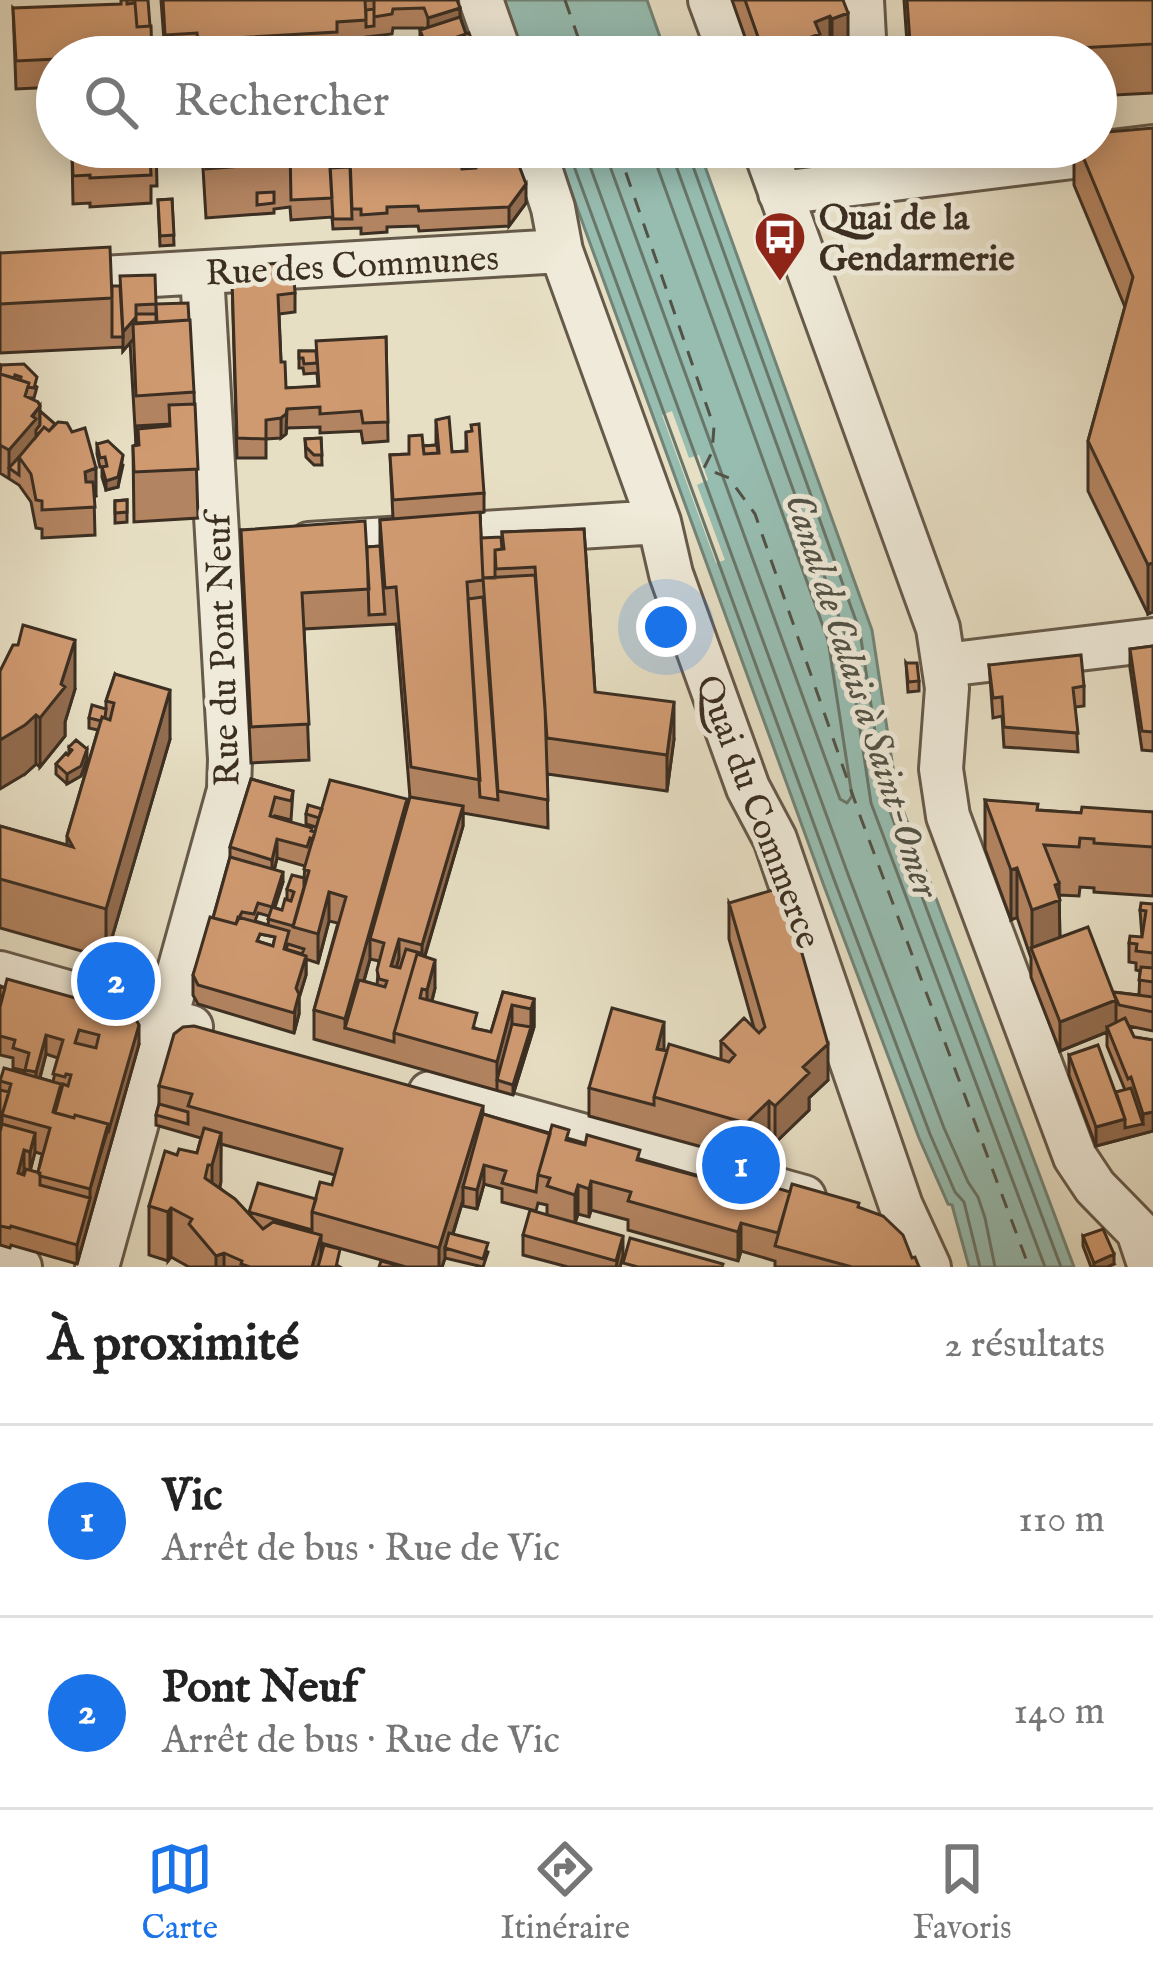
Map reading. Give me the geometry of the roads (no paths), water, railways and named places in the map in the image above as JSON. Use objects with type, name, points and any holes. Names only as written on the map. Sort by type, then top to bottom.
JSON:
[{"type":"street","points":[[481,0],[494,36]]},
{"type":"street","points":[[710,0],[723,36]]},
{"type":"street","points":[[862,0],[865,36]]},
{"type":"street","points":[[1117,149],[1153,147]]},
{"type":"street","name":"Quai du Commerce","points":[[540,168],[561,251],[659,522],[671,574],[748,788],[775,838],[909,1227],[929,1267]]},
{"type":"street","points":[[771,168],[938,628],[947,688],[941,769],[948,816],[1075,1157],[1088,1179],[1138,1231],[1150,1267]]},
{"type":"street","points":[[780,193],[860,168]]},
{"type":"street","name":"Rue des Communes","points":[[0,284],[561,251]]},
{"type":"street","name":"Rue du Pont Neuf","points":[[97,1267],[230,790],[202,273]]},
{"type":"street","points":[[218,550],[659,522]]},
{"type":"street","points":[[945,665],[1153,640]]},
{"type":"street","points":[[948,816],[994,820]]},
{"type":"street","points":[[0,974],[230,1037]]},
{"type":"street","points":[[391,1082],[909,1227]]},
{"type":"street","points":[[0,1262],[20,1267]]},
{"type":"water","points":[[500,0],[647,0],[660,36],[513,36]]},
{"type":"water","name":"Canal de Calais à Saint-Omer","points":[[563,168],[706,168],[872,630],[897,794],[1074,1267],[969,1267],[952,1205],[919,1138]]},
{"type":"place","name":"Quai de la Gendarmerie","points":[[780,283]]},
{"type":"place","name":"Pont Neuf","points":[[116,981]]},
{"type":"place","name":"Vic","points":[[741,1165]]}]
